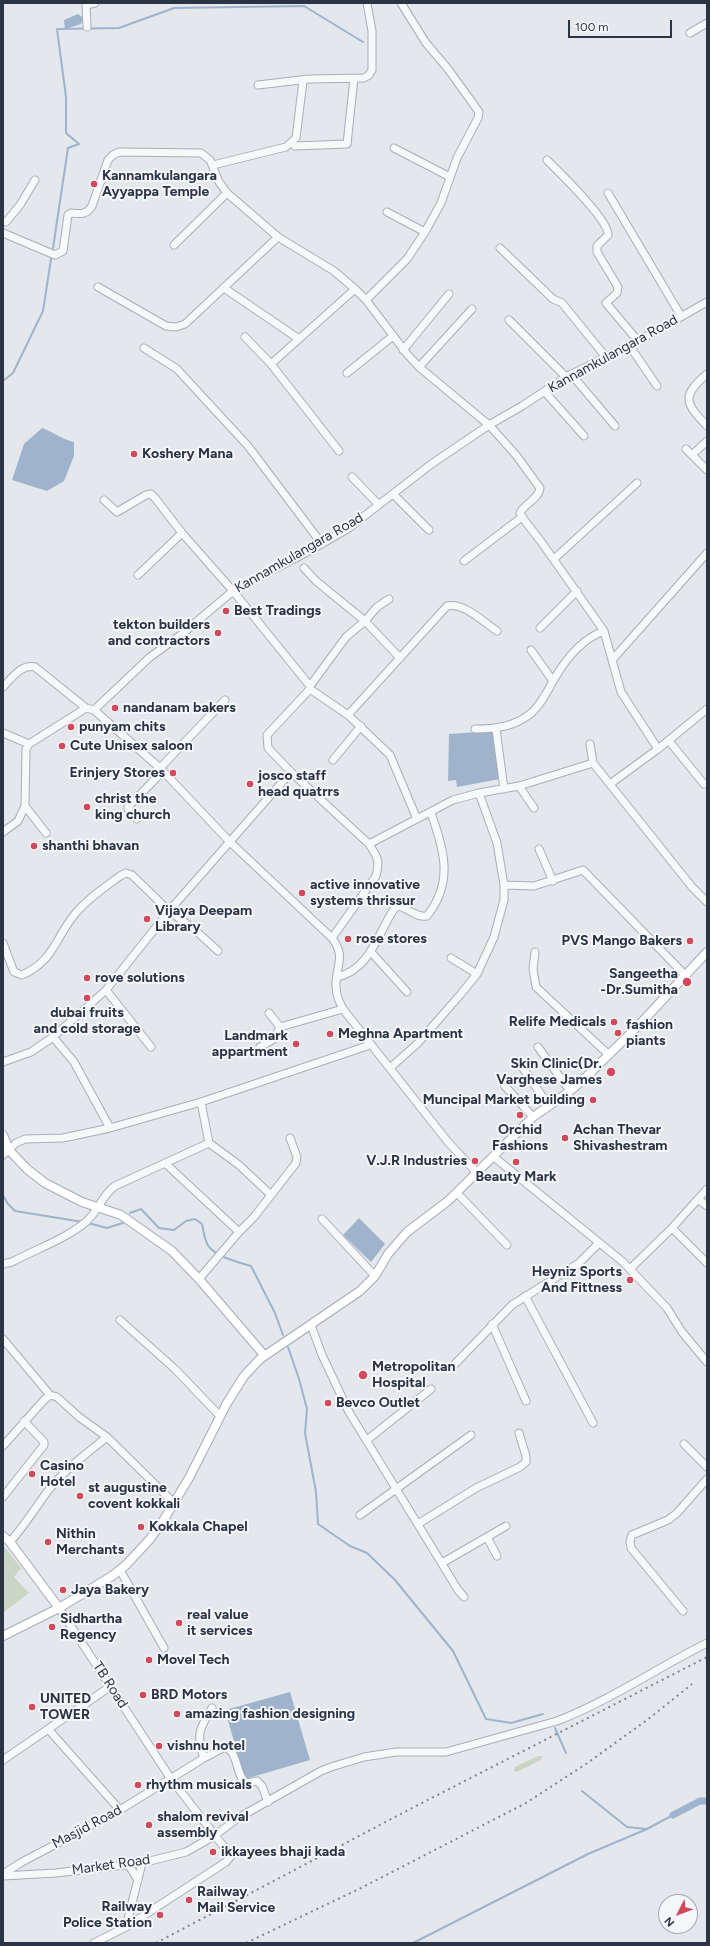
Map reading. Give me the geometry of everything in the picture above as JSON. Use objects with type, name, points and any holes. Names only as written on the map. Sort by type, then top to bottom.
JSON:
[{"type":"main road","points":[[3,1636],[59,1608],[120,1570],[150,1539],[174,1503],[189,1478],[220,1416],[244,1376],[264,1355],[360,1291],[375,1276],[388,1254],[407,1232],[457,1193],[533,1118],[570,1091],[642,1023],[707,952]]},
{"type":"main road","points":[[3,1135],[6,1152],[46,1183],[63,1194],[121,1215],[172,1250],[264,1355]]},
{"type":"main road","name":"TB Road","points":[[3,1536],[10,1542],[59,1608]]},
{"type":"street","points":[[87,27],[86,4],[95,3]]},
{"type":"street","points":[[258,85],[364,78],[369,75],[372,70],[372,31],[367,3]]},
{"type":"street","points":[[366,300],[407,259],[425,232],[440,203],[457,158],[478,118],[479,112],[448,69],[426,43],[401,3]]},
{"type":"street","points":[[690,33],[707,23]]},
{"type":"street","points":[[295,146],[347,144],[354,78]]},
{"type":"street","points":[[213,165],[286,147],[292,142],[296,138],[303,81]]},
{"type":"street","points":[[394,148],[450,177]]},
{"type":"street","points":[[35,180],[20,205],[4,221],[3,233],[55,254],[60,254],[62,251],[68,215],[71,213],[84,214],[88,212],[92,206],[108,160],[113,154],[119,152],[201,153],[213,165],[219,182],[227,193],[278,237],[334,271],[355,288],[366,300],[403,350],[419,367],[489,425],[516,455],[540,488],[538,495],[522,509],[520,513],[577,591],[604,631],[613,658],[621,692],[658,749]]},
{"type":"street","points":[[547,160],[580,194],[607,226],[608,235],[597,246],[597,252],[618,287],[617,293],[606,303],[638,340]]},
{"type":"street","points":[[174,245],[227,193]]},
{"type":"street","points":[[608,193],[681,316]]},
{"type":"street","points":[[387,212],[425,232]]},
{"type":"street","points":[[98,287],[166,326],[176,327],[185,324],[278,237]]},
{"type":"street","points":[[500,248],[553,299],[562,303],[606,356]]},
{"type":"street","points":[[224,288],[299,339]]},
{"type":"street","points":[[271,364],[355,288]]},
{"type":"street","points":[[403,350],[449,294]]},
{"type":"street","name":"Kannamkulangara Road","points":[[94,710],[150,657],[182,634],[233,591],[349,528],[430,465],[489,425],[545,392],[568,376],[629,345],[707,302]]},
{"type":"street","points":[[419,367],[472,309]]},
{"type":"street","points":[[509,320],[568,376],[615,426]]},
{"type":"street","points":[[347,373],[393,336]]},
{"type":"street","points":[[245,337],[271,364],[339,451]]},
{"type":"street","points":[[629,345],[657,386]]},
{"type":"street","points":[[144,348],[177,369],[245,442],[322,544]]},
{"type":"street","points":[[707,374],[693,386],[689,393],[689,403],[693,411],[707,426]]},
{"type":"street","points":[[545,392],[584,436]]},
{"type":"street","points":[[692,454],[707,441]]},
{"type":"street","points":[[686,448],[707,470]]},
{"type":"street","points":[[352,477],[379,505]]},
{"type":"street","points":[[554,559],[637,483]]},
{"type":"street","points":[[104,500],[118,512],[146,495],[151,494],[182,533],[233,591],[310,688],[348,715],[390,755],[417,819]]},
{"type":"street","points":[[393,494],[429,530]]},
{"type":"street","points":[[464,561],[522,517]]},
{"type":"street","points":[[138,575],[182,533]]},
{"type":"street","points":[[613,658],[707,553]]},
{"type":"street","points":[[304,568],[316,582],[365,621],[400,658]]},
{"type":"street","points":[[540,628],[577,591]]},
{"type":"street","points":[[332,938],[376,876],[379,865],[378,858],[369,844],[268,748],[267,735],[310,688],[346,637],[365,621],[377,608],[389,599]]},
{"type":"street","points":[[348,715],[447,606],[454,604],[462,607],[497,631]]},
{"type":"street","points":[[475,729],[496,729],[517,722],[531,714],[548,691],[569,657],[585,640],[604,631]]},
{"type":"street","points":[[531,650],[553,681]]},
{"type":"street","points":[[3,687],[20,670],[28,666],[36,667],[86,708],[94,710],[162,769],[230,842],[332,938],[338,946],[341,957],[335,984],[337,996],[343,1009],[370,1046],[390,1068],[448,1142],[477,1173]]},
{"type":"street","points":[[137,819],[128,807],[224,700]]},
{"type":"street","points":[[3,832],[18,821],[25,806],[26,750],[29,744],[86,708]]},
{"type":"street","points":[[610,784],[670,741],[707,709]]},
{"type":"street","points":[[333,760],[360,726]]},
{"type":"street","points":[[496,729],[504,789]]},
{"type":"street","points":[[3,733],[29,744]]},
{"type":"street","points":[[670,741],[704,784]]},
{"type":"street","points":[[590,744],[593,763],[692,887],[707,902]]},
{"type":"street","points":[[369,844],[431,813],[453,800],[479,793],[519,786],[593,763]]},
{"type":"street","points":[[3,1062],[31,1052],[53,1037],[106,990],[169,910],[292,772]]},
{"type":"street","points":[[519,786],[534,808]]},
{"type":"street","points":[[390,1068],[418,1043],[477,974],[494,937],[504,900],[504,885],[497,843],[479,793]]},
{"type":"street","points":[[25,806],[46,833]]},
{"type":"street","points":[[337,977],[347,975],[371,952],[394,908],[399,906],[421,917],[427,916],[443,886],[445,868],[442,844],[431,813]]},
{"type":"street","points":[[539,849],[553,881]]},
{"type":"street","points":[[504,885],[534,886],[583,870],[685,975]]},
{"type":"street","points":[[3,943],[14,972],[22,975],[33,970],[41,964],[54,949],[76,913],[120,876],[126,873],[132,875],[169,910],[194,929],[218,951]]},
{"type":"street","points":[[371,952],[407,992]]},
{"type":"street","points":[[535,952],[533,969],[536,987],[608,1054]]},
{"type":"street","points":[[451,958],[477,974]]},
{"type":"street","points":[[106,990],[151,1046]]},
{"type":"street","points":[[260,1047],[274,1038],[280,1027],[343,1009]]},
{"type":"street","points":[[269,1013],[280,1027]]},
{"type":"street","points":[[53,1037],[74,1062],[110,1128]]},
{"type":"street","points":[[6,1152],[16,1143],[26,1139],[63,1138],[110,1128],[201,1102],[370,1046]]},
{"type":"street","points":[[538,1047],[570,1091]]},
{"type":"street","points":[[518,1061],[549,1106]]},
{"type":"street","points":[[504,1084],[533,1118]]},
{"type":"street","points":[[201,1102],[209,1143],[239,1165],[271,1195]]},
{"type":"street","points":[[199,1279],[239,1232],[254,1217],[296,1163],[297,1157],[290,1138]]},
{"type":"street","points":[[3,1264],[12,1262],[78,1228],[89,1219],[108,1190],[209,1143]]},
{"type":"street","points":[[494,1157],[630,1269],[667,1308],[682,1332],[707,1362]]},
{"type":"street","points":[[165,1163],[239,1232]]},
{"type":"street","points":[[630,1269],[672,1228],[707,1189]]},
{"type":"street","points":[[457,1193],[507,1245]]},
{"type":"street","points":[[698,1199],[707,1206]]},
{"type":"street","points":[[322,1220],[375,1276]]},
{"type":"street","points":[[672,1228],[707,1263]]},
{"type":"street","points":[[450,1368],[512,1305],[579,1263],[599,1243]]},
{"type":"street","points":[[525,1296],[593,1423]]},
{"type":"street","points":[[120,1320],[165,1359],[220,1416]]},
{"type":"street","points":[[492,1324],[526,1401]]},
{"type":"street","points":[[311,1325],[322,1355],[349,1412],[458,1590],[464,1597]]},
{"type":"street","points":[[3,1339],[50,1395],[57,1397],[79,1417],[107,1437],[174,1503]]},
{"type":"street","points":[[367,1440],[431,1389]]},
{"type":"street","points":[[3,1446],[24,1421],[50,1395]]},
{"type":"street","points":[[3,1497],[6,1487],[44,1445],[44,1442],[24,1421]]},
{"type":"street","points":[[418,1524],[476,1488],[520,1467],[526,1462],[526,1456],[519,1433]]},
{"type":"street","points":[[360,1515],[472,1435]]},
{"type":"street","points":[[10,1542],[30,1518],[48,1491],[72,1466],[107,1437]]},
{"type":"street","points":[[684,1444],[707,1467]]},
{"type":"street","points":[[683,1611],[631,1548],[630,1541],[632,1536],[668,1520],[677,1513],[707,1479]]},
{"type":"street","points":[[442,1563],[506,1526]]},
{"type":"street","points":[[487,1537],[497,1556]]},
{"type":"street","points":[[120,1570],[164,1648]]},
{"type":"street","name":"TB Road","points":[[59,1608],[171,1778],[214,1836],[231,1856],[226,1862],[126,1927]]},
{"type":"street","name":"Market Road","points":[[3,1875],[56,1873],[142,1863],[186,1852],[214,1836],[238,1818],[321,1770],[364,1757],[396,1752],[446,1752],[557,1721],[573,1715],[617,1693],[707,1643]]},
{"type":"street","points":[[3,1760],[111,1686]]},
{"type":"street","points":[[204,1758],[199,1735],[201,1726],[212,1708]]},
{"type":"street","points":[[48,1729],[120,1810]]},
{"type":"street","name":"Masjid Road","points":[[3,1875],[120,1810],[204,1758],[225,1747],[230,1749],[236,1760],[242,1779],[248,1783],[257,1781],[260,1783],[268,1802]]},
{"type":"street","points":[[94,1943],[126,1927],[142,1863]]},
{"type":"street","points":[[128,1864],[138,1880]]},
{"type":"green space","points":[[3,1545],[21,1568],[14,1577],[29,1593],[3,1613]]},
{"type":"green space","points":[[538,1756],[542,1756],[541,1760],[517,1772],[514,1771],[515,1767]]},
{"type":"water","points":[[78,14],[83,18],[81,24],[65,29],[64,20]]},
{"type":"water","points":[[42,428],[74,442],[74,456],[64,481],[47,491],[12,480],[24,444]]},
{"type":"water","points":[[493,731],[500,779],[457,787],[456,780],[448,781],[449,734]]},
{"type":"water","points":[[359,1218],[385,1244],[371,1262],[343,1235]]},
{"type":"water","points":[[290,1692],[310,1760],[245,1779],[225,1710]]},
{"type":"waterway","points":[[53,248],[68,148],[79,144],[66,133],[66,97],[57,29],[119,28],[174,8],[304,6],[363,42]]},
{"type":"waterway","points":[[3,381],[13,373],[43,311],[51,259]]},
{"type":"waterway","points":[[3,1195],[8,1204],[15,1211],[83,1222]]},
{"type":"waterway","points":[[130,1213],[141,1209],[159,1228],[174,1230],[186,1221],[195,1219],[202,1224],[205,1240],[210,1248],[224,1257],[251,1266],[275,1313],[283,1335]]},
{"type":"waterway","points":[[88,1223],[107,1228],[123,1223]]},
{"type":"waterway","points":[[288,1347],[307,1409],[305,1433],[316,1492],[318,1524],[350,1546],[367,1553],[395,1580],[453,1651],[486,1719],[511,1723],[543,1714]]},
{"type":"waterway","points":[[555,1728],[566,1753]]},
{"type":"waterway","points":[[582,1791],[627,1827],[647,1829],[673,1815]]},
{"type":"waterway","points":[[673,1815],[700,1801],[707,1801]]},
{"type":"waterway","points":[[413,1943],[588,1854],[647,1829]]},
{"type":"railway","points":[[156,1943],[414,1807],[707,1657]]},
{"type":"railway","points":[[246,1943],[361,1888],[526,1803],[586,1764],[647,1720],[692,1684]]},
{"type":"place","name":"Kannamkulangara Ayyappa Temple","points":[[94,184]]},
{"type":"place","name":"Koshery Mana","points":[[134,454]]},
{"type":"place","name":"Best Tradings","points":[[226,611]]},
{"type":"place","name":"tekton builders and contractors","points":[[218,633]]},
{"type":"place","name":"nandanam bakers","points":[[115,708]]},
{"type":"place","name":"punyam chits","points":[[71,727]]},
{"type":"place","name":"Cute Unisex saloon","points":[[62,746]]},
{"type":"place","name":"Erinjery Stores","points":[[173,773]]},
{"type":"place","name":"josco staff head quatrrs","points":[[250,784]]},
{"type":"place","name":"christ the king church","points":[[87,807]]},
{"type":"place","name":"shanthi bhavan","points":[[34,846]]},
{"type":"place","name":"active innovative systems thrissur","points":[[302,893]]},
{"type":"place","name":"Vijaya Deepam Library","points":[[147,919]]},
{"type":"place","name":"rose stores","points":[[348,939]]},
{"type":"place","name":"PVS Mango Bakers","points":[[690,941]]},
{"type":"place","name":"rove solutions","points":[[87,978]]},
{"type":"place","name":"Sangeetha -Dr.Sumitha","points":[[687,982]]},
{"type":"place","name":"dubai fruits and cold storage","points":[[87,998]]},
{"type":"place","name":"Relife Medicals","points":[[614,1022]]},
{"type":"place","name":"fashion piants","points":[[618,1033]]},
{"type":"place","name":"Meghna Apartment","points":[[330,1034]]},
{"type":"place","name":"Landmark appartment","points":[[296,1044]]},
{"type":"place","name":"Skin Clinic(Dr. Varghese James","points":[[611,1072]]},
{"type":"place","name":"Muncipal Market building","points":[[593,1100]]},
{"type":"place","name":"Orchid Fashions","points":[[520,1115]]},
{"type":"place","name":"Achan Thevar Shivashestram","points":[[565,1138]]},
{"type":"place","name":"V.J.R Industries","points":[[475,1161]]},
{"type":"place","name":"Beauty Mark","points":[[516,1162]]},
{"type":"place","name":"Heyniz Sports And Fittness","points":[[630,1280]]},
{"type":"place","name":"Metropolitan Hospital","points":[[363,1375]]},
{"type":"place","name":"Bevco Outlet","points":[[328,1403]]},
{"type":"place","name":"Casino Hotel","points":[[32,1474]]},
{"type":"place","name":"st augustine covent kokkali","points":[[80,1496]]},
{"type":"place","name":"Kokkala Chapel","points":[[141,1527]]},
{"type":"place","name":"Nithin Merchants","points":[[48,1542]]},
{"type":"place","name":"Jaya Bakery","points":[[63,1590]]},
{"type":"place","name":"real value it services","points":[[179,1623]]},
{"type":"place","name":"Sidhartha Regency","points":[[52,1627]]},
{"type":"place","name":"Movel Tech","points":[[149,1660]]},
{"type":"place","name":"BRD Motors","points":[[143,1695]]},
{"type":"place","name":"UNITED TOWER","points":[[32,1707]]},
{"type":"place","name":"amazing fashion designing","points":[[177,1714]]},
{"type":"place","name":"vishnu hotel","points":[[159,1746]]},
{"type":"place","name":"rhythm musicals","points":[[138,1785]]},
{"type":"place","name":"shalom revival assembly","points":[[149,1825]]},
{"type":"place","name":"ikkayees bhaji kada","points":[[213,1852]]},
{"type":"place","name":"Railway Mail Service","points":[[189,1900]]},
{"type":"place","name":"Railway Police Station","points":[[160,1915]]}]
